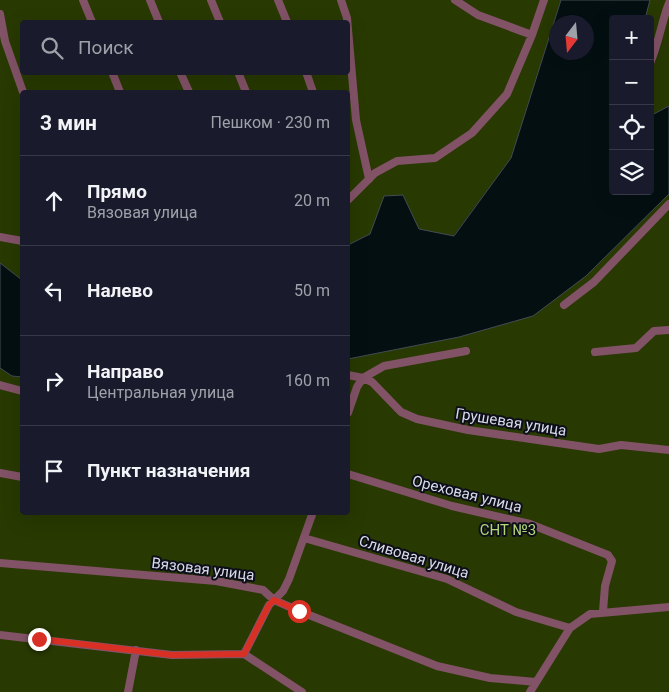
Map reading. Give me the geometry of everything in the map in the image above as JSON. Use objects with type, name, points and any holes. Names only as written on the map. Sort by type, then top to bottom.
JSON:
[{"type":"street","points":[[83,0],[91,20]]},
{"type":"street","points":[[150,0],[159,20]]},
{"type":"street","points":[[211,0],[219,20]]},
{"type":"street","points":[[278,0],[286,20]]},
{"type":"street","points":[[341,0],[347,20]]},
{"type":"street","points":[[455,0],[478,14],[532,35]]},
{"type":"street","points":[[350,194],[369,179],[397,161],[435,158],[472,133],[507,94],[532,35],[544,0]]},
{"type":"street","points":[[651,60],[658,45],[658,38],[669,3]]},
{"type":"street","points":[[0,14],[5,41],[22,90]]},
{"type":"street","points":[[350,52],[356,120],[369,179]]},
{"type":"street","points":[[113,75],[119,90]]},
{"type":"street","points":[[181,75],[188,90]]},
{"type":"street","points":[[239,75],[245,90]]},
{"type":"street","points":[[307,75],[312,90]]},
{"type":"street","points":[[564,306],[594,282],[669,204]]},
{"type":"street","points":[[0,238],[20,242]]},
{"type":"street","points":[[595,352],[636,348],[654,331],[669,330]]},
{"type":"street","points":[[350,407],[357,387],[363,378],[384,366],[466,351]]},
{"type":"street","points":[[350,375],[363,378]]},
{"type":"street","name":"Грушевая улица","points":[[363,378],[372,382],[401,412],[417,419],[468,430],[599,449],[622,445],[669,450]]},
{"type":"street","points":[[0,385],[20,390]]},
{"type":"street","points":[[0,473],[20,478]]},
{"type":"street","name":"Ореховая улица","points":[[350,475],[452,506],[530,524],[608,555],[612,560],[605,586],[602,611]]},
{"type":"street","points":[[244,654],[269,605],[289,579],[312,515]]},
{"type":"street","name":"Сливовая улица","points":[[304,538],[447,580],[516,612],[570,628]]},
{"type":"street","name":"Вязовая улица","points":[[0,563],[216,581],[263,590],[274,600],[438,666],[490,678],[536,682]]},
{"type":"street","points":[[530,692],[570,628],[590,614],[602,611],[669,607]]},
{"type":"street","points":[[0,635],[172,655],[244,654],[302,692]]},
{"type":"street","points":[[128,692],[136,650]]},
{"type":"green space","points":[[0,0],[561,0],[556,15],[549,15],[549,38],[511,158],[453,236],[419,229],[403,195],[370,234],[350,244],[350,90],[20,90],[20,278],[0,263]]},
{"type":"green space","points":[[650,0],[669,0],[669,106],[654,114],[654,15],[646,15]]},
{"type":"green space","name":"СНТ №3","points":[[669,194],[669,692],[0,692],[0,368],[12,376],[20,377],[20,515],[350,515],[350,359],[459,337],[586,276]]},
{"type":"shaded area","points":[[561,0],[650,0],[646,15],[609,15],[609,195],[654,195],[654,114],[669,106],[669,194],[586,276],[533,316],[459,337],[350,359],[350,244],[370,234],[384,196],[403,195],[419,229],[454,236],[511,158],[549,38],[549,60],[594,60],[594,15],[556,15]]},
{"type":"shaded area","points":[[0,263],[20,278],[20,377],[12,376],[0,368]]},
{"type":"route","points":[[39,639],[172,655],[244,654],[269,605],[274,600],[299,611]]}]
